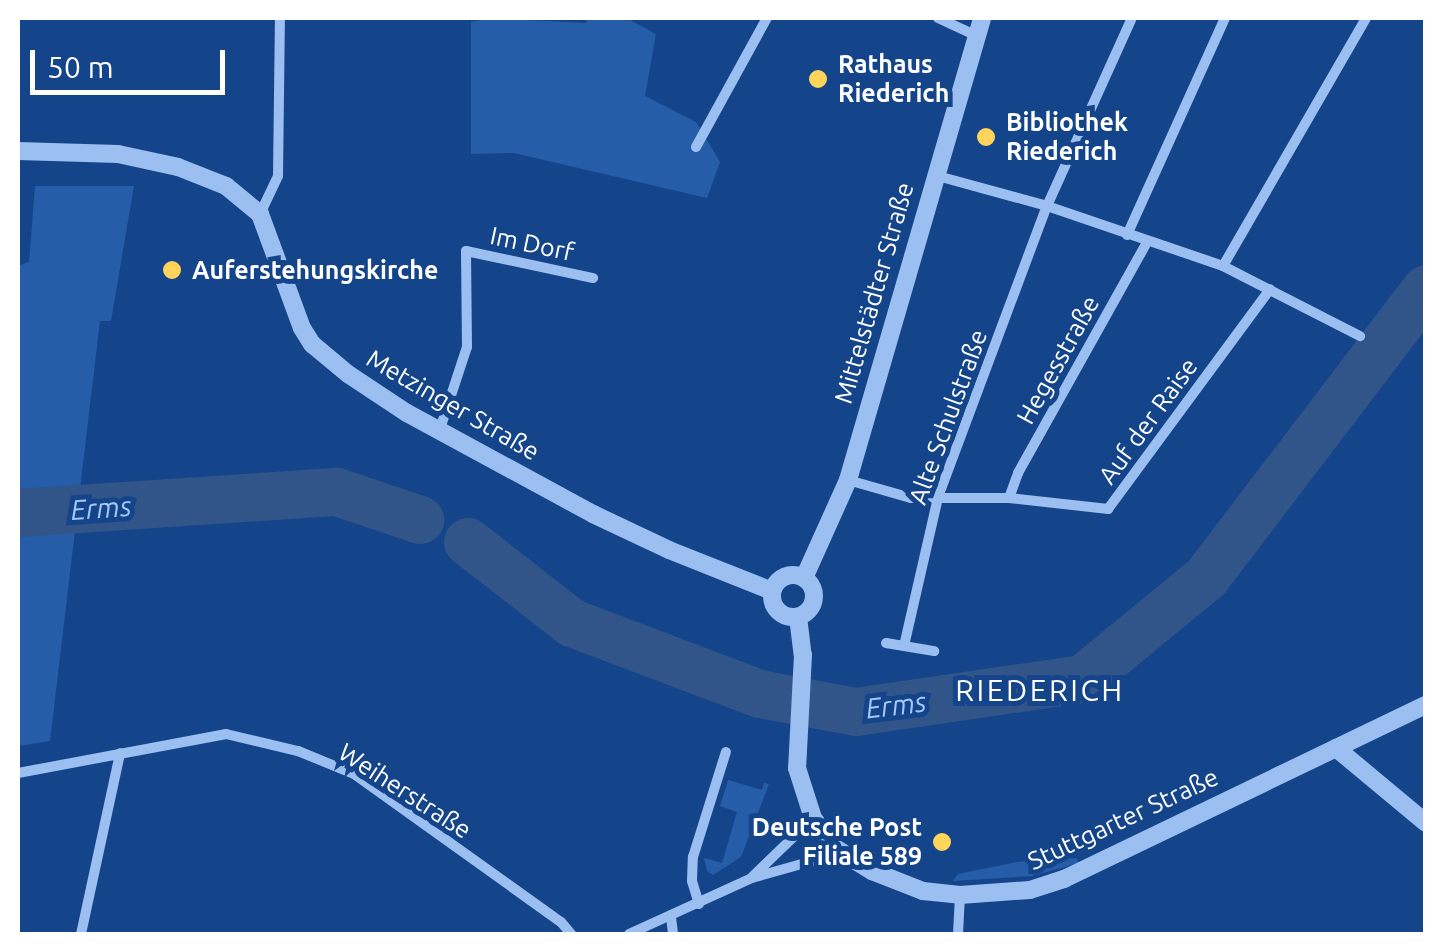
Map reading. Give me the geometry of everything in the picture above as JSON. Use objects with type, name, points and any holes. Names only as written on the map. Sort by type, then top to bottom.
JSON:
[{"type":"street","points":[[18,151],[118,154],[178,167],[226,186],[260,214],[278,176],[280,18]]},
{"type":"street","points":[[696,147],[768,18]]},
{"type":"street","points":[[938,18],[978,26]]},
{"type":"street","name":"Alte Schulstraße","points":[[904,646],[938,496],[1047,206],[1132,18]]},
{"type":"street","points":[[1127,235],[1225,18]]},
{"type":"street","points":[[1223,266],[1366,18]]},
{"type":"street","name":"Mittelstädter Straße","points":[[804,578],[848,480],[978,26]]},
{"type":"street","points":[[933,175],[1047,206],[1223,266],[1360,336]]},
{"type":"street","name":"Metzinger Straße","points":[[260,214],[302,328],[312,344],[352,377],[611,522],[772,591]]},
{"type":"street","name":"Hegesstraße","points":[[1009,498],[1146,242]]},
{"type":"street","name":"Im Dorf","points":[[440,429],[468,347],[466,250],[592,278]]},
{"type":"street","name":"Auf der Raise","points":[[848,480],[912,498],[1009,498],[1108,510],[1270,289]]},
{"type":"street","points":[[798,617],[782,614],[776,608],[772,591],[782,577],[804,578]]},
{"type":"street","name":"Stuttgarter Straße","points":[[804,578],[815,595],[808,611],[798,617],[803,655],[797,768],[813,818],[834,848],[872,871],[923,892],[960,895],[1030,890],[1064,879],[1426,705]]},
{"type":"street","points":[[886,642],[934,651]]},
{"type":"street","name":"Weiherstraße","points":[[18,774],[226,734],[333,764],[571,934]]},
{"type":"street","points":[[1336,748],[1426,823]]},
{"type":"street","points":[[699,904],[692,881],[692,857],[726,752]]},
{"type":"street","points":[[81,934],[120,753]]},
{"type":"street","points":[[752,878],[813,818]]},
{"type":"street","points":[[629,934],[752,878],[798,867],[834,848]]},
{"type":"street","points":[[958,934],[960,895]]},
{"type":"street","points":[[671,917],[673,934]]},
{"type":"shaded area","points":[[489,18],[586,23],[587,18],[626,18],[656,34],[645,96],[696,122],[720,162],[707,198],[514,153],[471,154],[471,22]]},
{"type":"shaded area","points":[[35,186],[134,186],[111,321],[100,321],[50,741],[18,746],[18,266],[29,262]]},
{"type":"shaded area","points":[[728,780],[762,790],[764,783],[769,784],[741,857],[713,875],[707,871],[704,858],[722,863],[737,812],[720,806]]},
{"type":"shaded area","points":[[1076,858],[1079,863],[1032,876],[953,881],[958,874],[1017,862]]},
{"type":"waterway","name":"Erms","points":[[468,542],[572,623],[760,694],[856,712],[1083,679],[1206,578],[1426,289]]},
{"type":"waterway","name":"Erms","points":[[18,513],[337,492],[420,520]]},
{"type":"place","name":"Rathaus Riederich","points":[[818,79]]},
{"type":"place","name":"Bibliothek Riederich","points":[[986,137]]},
{"type":"place","name":"Auferstehungskirche","points":[[172,270]]},
{"type":"place","name":"Deutsche Post Filiale 589","points":[[942,842]]},
{"type":"district","name":"RIEDERICH","points":[[1040,690]]}]
